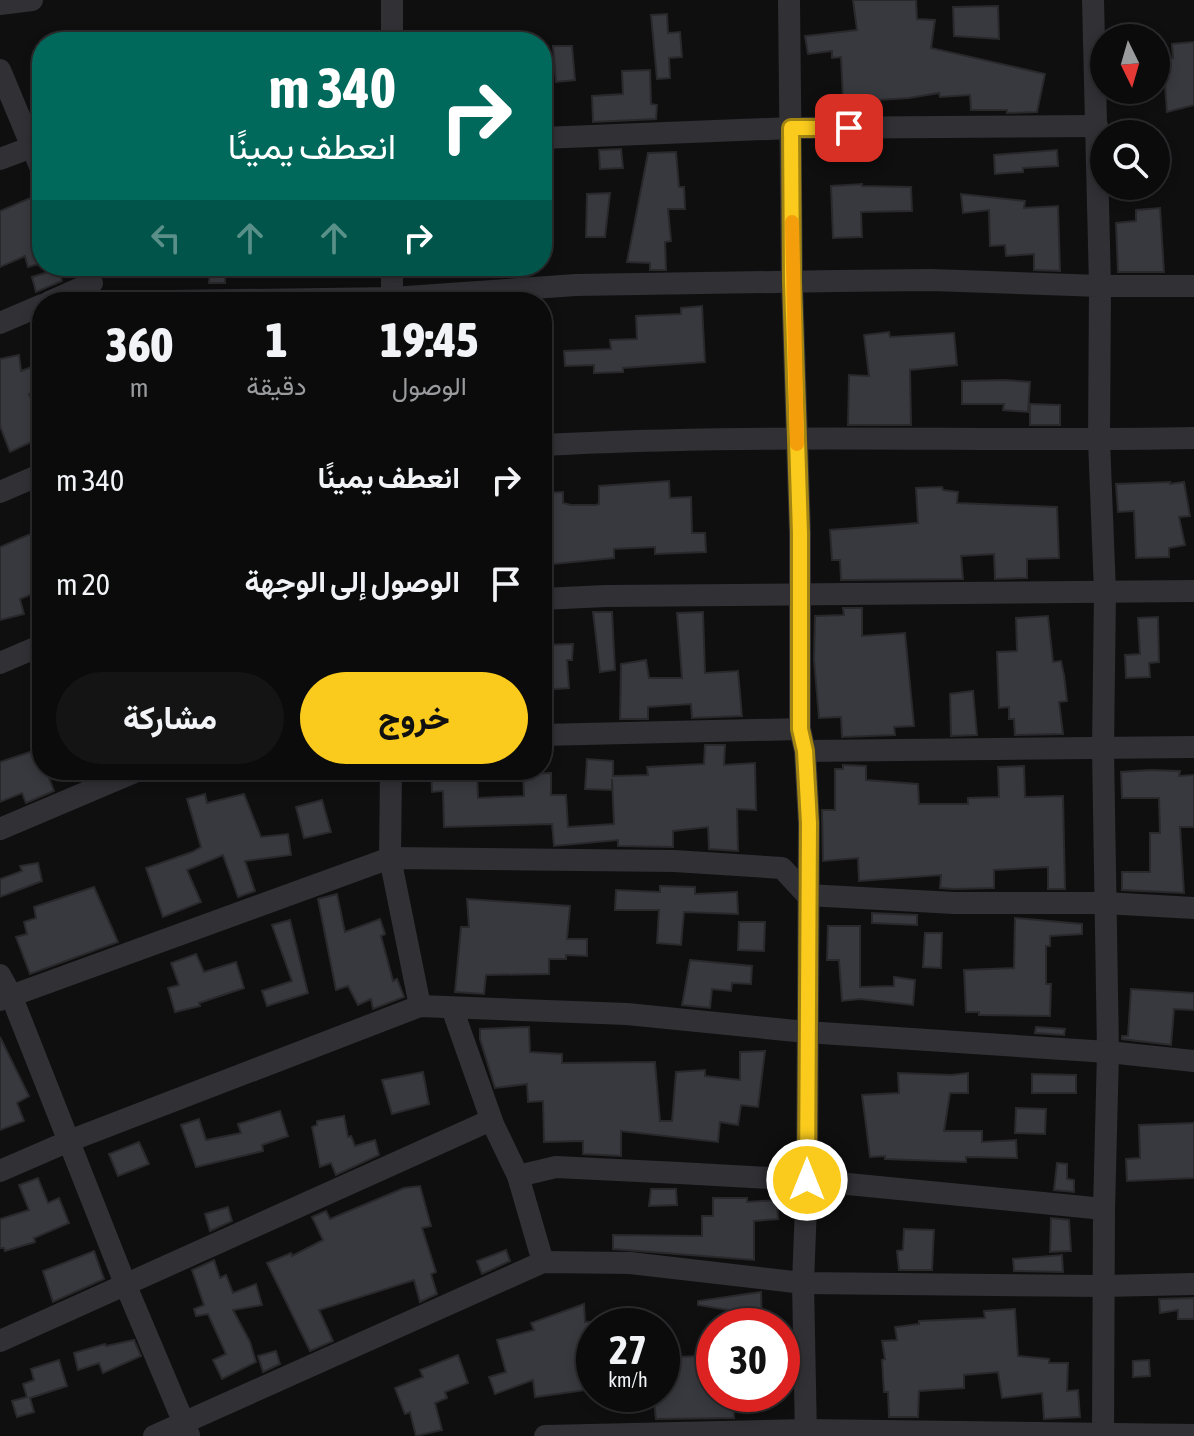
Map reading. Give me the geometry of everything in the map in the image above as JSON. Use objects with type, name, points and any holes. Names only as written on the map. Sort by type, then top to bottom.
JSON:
[{"type":"street","points":[[0,4],[32,0]]},
{"type":"street","points":[[392,0],[392,32]]},
{"type":"street","points":[[789,0],[802,740],[809,823],[807,1180],[803,1283],[806,1433]]},
{"type":"street","points":[[1093,0],[1097,120]]},
{"type":"street","points":[[0,70],[32,137]]},
{"type":"street","points":[[552,138],[791,128],[1090,126]]},
{"type":"street","points":[[0,159],[32,149]]},
{"type":"street","points":[[1098,200],[1108,1052],[1103,1435]]},
{"type":"street","points":[[490,292],[576,285],[931,280],[1194,286]]},
{"type":"street","points":[[94,288],[193,292]]},
{"type":"street","points":[[0,323],[32,309]]},
{"type":"street","points":[[552,445],[943,437],[1194,438]]},
{"type":"street","points":[[0,492],[32,478]]},
{"type":"street","points":[[552,599],[1194,591]]},
{"type":"street","points":[[0,663],[32,649]]},
{"type":"street","points":[[552,735],[1103,749],[1194,747]]},
{"type":"street","points":[[0,829],[115,780]]},
{"type":"street","points":[[391,780],[390,858],[420,1006]]},
{"type":"street","points":[[6,998],[390,858],[674,861],[782,868],[807,895],[954,903],[1105,903],[1194,908]]},
{"type":"street","points":[[0,975],[6,998],[69,1141],[186,1430]]},
{"type":"street","points":[[0,1171],[69,1141],[420,1006],[627,1014],[806,1032],[1108,1052],[1194,1061]]},
{"type":"street","points":[[452,1008],[491,1120],[518,1176],[543,1262]]},
{"type":"street","points":[[0,1341],[491,1120]]},
{"type":"street","points":[[518,1176],[556,1167],[807,1180],[1104,1209]]},
{"type":"street","points":[[154,1436],[186,1430],[543,1262],[630,1263],[803,1283],[1194,1284]]},
{"type":"street","points":[[545,1436],[806,1433],[1194,1435]]},
{"type":"building","points":[[853,0],[916,0],[917,19],[935,20],[931,48],[1045,74],[1037,112],[971,110],[970,95],[940,97],[939,93],[863,101],[863,98],[843,99],[841,57],[832,58],[832,51],[808,54],[805,36],[857,30]]},
{"type":"building","points":[[998,6],[999,39],[954,36],[953,7]]},
{"type":"building","points":[[667,14],[668,33],[680,32],[682,57],[669,58],[670,78],[657,79],[651,15]]},
{"type":"building","points":[[1194,42],[1194,105],[1167,112],[1166,104],[1170,104],[1172,44]]},
{"type":"building","points":[[553,46],[572,46],[575,80],[556,82]]},
{"type":"building","points":[[650,70],[651,104],[657,105],[656,119],[593,122],[592,96],[623,94],[622,71]]},
{"type":"building","points":[[621,149],[623,168],[600,169],[599,150]]},
{"type":"building","points":[[1057,150],[1058,166],[1023,168],[1023,172],[995,174],[994,155]]},
{"type":"building","points":[[676,152],[679,187],[684,187],[685,209],[668,209],[671,241],[665,242],[666,270],[650,270],[650,263],[627,262],[648,153]]},
{"type":"building","points":[[831,186],[911,187],[912,211],[861,212],[862,237],[833,238]]},
{"type":"building","points":[[610,193],[605,237],[586,237],[587,194]]},
{"type":"building","points":[[961,194],[1025,201],[1024,208],[1058,206],[1060,271],[1034,270],[1034,254],[1006,256],[1005,245],[990,246],[989,210],[963,213]]},
{"type":"building","points":[[32,197],[32,266],[28,267],[25,256],[0,267],[0,211]]},
{"type":"building","points":[[1160,208],[1164,272],[1118,272],[1116,223],[1136,221],[1136,210]]},
{"type":"building","points":[[60,276],[62,281],[36,292],[32,277]]},
{"type":"building","points":[[209,276],[225,276],[225,283],[209,283]]},
{"type":"building","points":[[702,306],[705,362],[594,373],[594,365],[565,366],[564,351],[611,349],[610,340],[637,339],[636,316],[681,314],[681,308]]},
{"type":"building","points":[[889,332],[890,337],[954,333],[957,365],[910,370],[911,425],[848,425],[849,375],[869,376],[864,335]]},
{"type":"building","points":[[19,355],[21,371],[32,367],[32,393],[29,394],[32,400],[32,442],[10,452],[0,426],[0,359]]},
{"type":"building","points":[[962,381],[1030,382],[1028,412],[1003,410],[1004,404],[962,404]]},
{"type":"building","points":[[1030,404],[1060,405],[1060,425],[1030,425]]},
{"type":"building","points":[[669,481],[670,498],[691,497],[692,533],[705,533],[706,552],[655,554],[655,547],[614,549],[614,558],[552,564],[552,493],[563,492],[563,503],[596,505],[599,504],[599,486]]},
{"type":"building","points":[[1184,482],[1190,516],[1179,517],[1185,545],[1169,548],[1169,557],[1136,558],[1134,511],[1118,512],[1116,484]]},
{"type":"building","points":[[942,487],[943,490],[958,492],[957,503],[1057,507],[1059,558],[1027,559],[1027,578],[995,579],[994,554],[961,556],[963,579],[841,580],[840,560],[832,560],[830,530],[918,523],[916,488]]},
{"type":"building","points":[[32,533],[32,594],[20,599],[24,614],[0,620],[0,547]]},
{"type":"building","points":[[843,608],[862,608],[862,636],[905,633],[914,726],[894,727],[895,735],[842,737],[841,717],[819,718],[814,660],[815,616],[844,615]]},
{"type":"building","points":[[593,612],[612,612],[615,670],[600,672]]},
{"type":"building","points":[[703,612],[705,673],[738,671],[742,716],[692,718],[691,704],[648,707],[648,719],[620,719],[621,664],[646,660],[649,678],[682,678],[677,613]]},
{"type":"building","points":[[1048,616],[1053,662],[1061,661],[1064,675],[1067,701],[1059,702],[1063,734],[1015,735],[1014,719],[1009,719],[1009,707],[999,708],[997,652],[1017,651],[1016,618]]},
{"type":"building","points":[[1158,617],[1159,662],[1149,663],[1150,677],[1126,678],[1125,655],[1140,654],[1138,618]]},
{"type":"building","points":[[573,644],[572,660],[567,660],[569,688],[552,689],[552,645]]},
{"type":"building","points":[[973,691],[977,735],[951,736],[950,694]]},
{"type":"building","points":[[705,745],[725,745],[724,765],[755,763],[756,810],[737,809],[738,851],[709,849],[708,827],[673,831],[673,847],[618,846],[618,840],[554,846],[552,824],[444,827],[443,791],[432,792],[431,780],[477,780],[478,798],[524,796],[523,780],[551,780],[551,795],[566,795],[568,827],[614,824],[612,779],[612,790],[585,789],[587,759],[613,761],[613,776],[648,775],[647,767],[704,764]]},
{"type":"building","points":[[32,751],[32,780],[50,780],[54,791],[26,803],[22,793],[0,802],[0,762]]},
{"type":"building","points":[[843,765],[866,766],[866,780],[918,784],[919,804],[968,804],[968,798],[999,797],[998,767],[1024,766],[1025,797],[1063,796],[1065,889],[1048,889],[1048,867],[994,870],[994,888],[954,889],[940,888],[941,875],[859,881],[858,858],[823,861],[822,810],[835,810],[835,769],[843,769]]},
{"type":"building","points":[[1180,771],[1179,776],[1194,775],[1194,827],[1180,827],[1184,893],[1122,890],[1122,872],[1150,872],[1150,833],[1160,833],[1159,798],[1122,798],[1121,772]]},
{"type":"building","points":[[205,794],[207,803],[244,794],[261,837],[288,834],[291,855],[245,861],[255,891],[238,897],[223,855],[187,870],[201,902],[163,917],[146,868],[201,847],[187,799]]},
{"type":"building","points":[[322,800],[331,832],[304,838],[296,807]]},
{"type":"building","points":[[38,863],[42,881],[0,897],[0,879],[22,871],[20,866]]},
{"type":"building","points":[[660,886],[695,887],[695,894],[737,892],[738,914],[684,912],[681,945],[657,943],[659,910],[615,910],[616,890],[660,892]]},
{"type":"building","points":[[94,887],[118,942],[30,974],[16,937],[27,934],[24,922],[36,918],[34,907]]},
{"type":"building","points":[[337,894],[345,932],[380,919],[385,934],[381,936],[393,981],[397,979],[404,997],[373,1009],[371,999],[358,1005],[348,986],[336,990],[318,899]]},
{"type":"building","points":[[467,899],[570,906],[567,939],[587,939],[587,956],[566,955],[566,959],[549,959],[549,974],[486,975],[484,994],[455,992],[461,927],[469,927]]},
{"type":"building","points":[[872,913],[917,915],[917,925],[872,923]]},
{"type":"building","points":[[1015,918],[1082,924],[1082,934],[1050,936],[1050,946],[1046,946],[1046,984],[1051,984],[1050,1016],[966,1012],[964,970],[1014,968]]},
{"type":"building","points":[[290,920],[308,993],[267,1006],[262,991],[292,981],[272,925]]},
{"type":"building","points":[[739,922],[765,922],[764,951],[738,950]]},
{"type":"building","points":[[828,926],[860,926],[860,987],[894,986],[894,977],[915,980],[913,1005],[860,999],[842,1001],[839,960],[827,960]]},
{"type":"building","points":[[925,933],[942,933],[941,968],[923,967]]},
{"type":"building","points":[[196,954],[204,972],[236,962],[244,988],[199,1003],[200,1006],[175,1012],[168,988],[179,985],[171,963]]},
{"type":"building","points":[[690,960],[752,966],[751,984],[732,983],[731,991],[712,989],[710,1008],[682,1005]]},
{"type":"building","points":[[1131,989],[1194,993],[1194,1010],[1174,1009],[1171,1045],[1122,1039],[1122,1036],[1128,1036]]},
{"type":"building","points":[[529,1027],[530,1052],[562,1054],[562,1063],[655,1062],[660,1121],[672,1121],[676,1072],[705,1070],[705,1076],[740,1080],[740,1052],[765,1051],[758,1107],[741,1105],[738,1125],[720,1122],[718,1142],[621,1131],[621,1156],[583,1154],[583,1141],[544,1142],[543,1101],[528,1102],[527,1084],[495,1088],[480,1039],[480,1029]]},
{"type":"building","points":[[1036,1027],[1065,1029],[1064,1035],[1035,1033]]},
{"type":"building","points":[[0,1037],[29,1096],[17,1103],[24,1121],[0,1130]]},
{"type":"building","points":[[423,1072],[429,1104],[392,1114],[382,1080]]},
{"type":"building","points":[[898,1073],[968,1073],[968,1093],[950,1093],[944,1131],[982,1131],[982,1142],[1016,1140],[1017,1158],[966,1157],[966,1162],[870,1157],[862,1095],[899,1093]]},
{"type":"building","points":[[1032,1074],[1076,1075],[1076,1093],[1032,1093]]},
{"type":"building","points":[[1016,1108],[1046,1109],[1045,1134],[1015,1133]]},
{"type":"building","points":[[280,1111],[288,1136],[262,1145],[263,1151],[196,1167],[181,1125],[199,1119],[206,1140],[241,1133],[238,1124]]},
{"type":"building","points":[[344,1116],[348,1137],[351,1136],[355,1146],[375,1140],[379,1155],[336,1175],[331,1163],[320,1167],[312,1127],[317,1125],[317,1121]]},
{"type":"building","points":[[1194,1123],[1194,1178],[1127,1181],[1126,1159],[1140,1158],[1139,1125]]},
{"type":"building","points":[[139,1142],[149,1164],[118,1176],[109,1154]]},
{"type":"building","points":[[1057,1163],[1067,1164],[1067,1179],[1074,1180],[1074,1192],[1054,1190]]},
{"type":"building","points":[[38,1178],[48,1203],[59,1198],[69,1223],[34,1238],[35,1242],[5,1251],[0,1248],[0,1219],[29,1210],[19,1185]]},
{"type":"building","points":[[420,1186],[431,1226],[422,1228],[436,1272],[431,1274],[437,1294],[420,1302],[414,1280],[319,1310],[333,1341],[310,1351],[267,1263],[291,1253],[292,1256],[323,1240],[312,1217],[326,1211],[330,1219],[404,1188]]},
{"type":"building","points":[[651,1189],[676,1189],[677,1205],[649,1206]]},
{"type":"building","points":[[713,1198],[747,1198],[747,1202],[777,1200],[778,1219],[754,1221],[754,1260],[613,1249],[613,1235],[702,1236],[702,1216],[713,1216]]},
{"type":"building","points":[[228,1207],[232,1221],[210,1231],[205,1214]]},
{"type":"building","points":[[1051,1218],[1069,1220],[1071,1251],[1050,1252]]},
{"type":"building","points":[[904,1229],[934,1230],[932,1270],[899,1270],[897,1251],[903,1250]]},
{"type":"building","points":[[506,1250],[510,1261],[482,1274],[477,1261]]},
{"type":"building","points":[[94,1251],[104,1279],[53,1302],[43,1271]]},
{"type":"building","points":[[1062,1255],[1063,1272],[1014,1271],[1013,1259]]},
{"type":"building","points":[[214,1260],[220,1278],[226,1275],[233,1293],[256,1284],[262,1305],[233,1310],[250,1342],[256,1362],[222,1379],[213,1360],[226,1354],[208,1314],[196,1316],[194,1309],[204,1305],[192,1270]]},
{"type":"building","points":[[761,1292],[761,1308],[716,1308],[698,1305],[698,1301]]},
{"type":"building","points":[[1194,1298],[1194,1319],[1178,1319],[1178,1310],[1160,1313],[1159,1299]]},
{"type":"building","points":[[584,1304],[584,1308],[576,1308],[576,1391],[535,1397],[533,1380],[495,1394],[489,1377],[506,1372],[497,1340],[534,1330],[531,1323]]},
{"type":"building","points":[[1015,1309],[1018,1356],[1049,1359],[1049,1363],[1068,1363],[1067,1391],[1078,1390],[1080,1417],[1044,1419],[1042,1393],[1002,1398],[998,1372],[964,1375],[964,1388],[919,1391],[918,1417],[889,1417],[888,1392],[884,1392],[882,1341],[897,1340],[895,1327],[919,1324],[919,1321],[985,1318],[984,1311]]},
{"type":"building","points":[[134,1340],[141,1356],[103,1373],[99,1363],[78,1370],[74,1353]]},
{"type":"building","points":[[276,1351],[280,1364],[263,1372],[258,1356]]},
{"type":"building","points":[[458,1355],[468,1383],[445,1392],[447,1398],[435,1403],[442,1430],[416,1436],[410,1412],[405,1414],[395,1388],[423,1377],[420,1370]]},
{"type":"building","points":[[696,1356],[696,1412],[734,1412],[734,1418],[656,1419],[655,1412],[680,1412],[680,1357]]},
{"type":"building","points":[[59,1360],[67,1386],[30,1398],[34,1412],[17,1417],[12,1401],[27,1397],[23,1384],[34,1380],[31,1369]]},
{"type":"building","points":[[1149,1360],[1150,1376],[1133,1377],[1133,1361]]},
{"type":"slow traffic","points":[[792,222],[797,444]]},
{"type":"route","points":[[807,1180],[809,823],[805,751],[800,729],[800,533],[792,282],[791,128],[849,128]]}]
